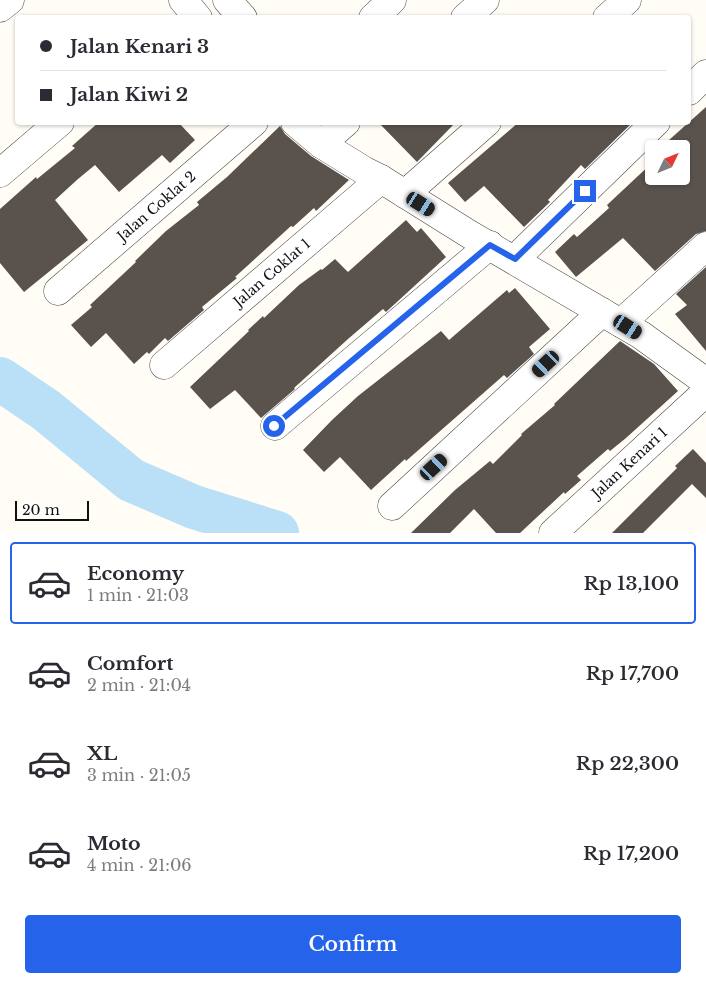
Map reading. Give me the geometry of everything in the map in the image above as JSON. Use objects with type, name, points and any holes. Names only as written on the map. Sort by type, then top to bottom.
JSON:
[{"type":"street","points":[[0,8],[10,0]]},
{"type":"street","points":[[227,0],[240,15]]},
{"type":"street","points":[[376,15],[392,0]]},
{"type":"street","points":[[468,15],[485,0]]},
{"type":"street","points":[[609,15],[626,0]]},
{"type":"street","points":[[691,89],[706,74]]},
{"type":"street","points":[[0,173],[56,125]]},
{"type":"street","name":"Jalan Coklat 2","points":[[58,291],[251,125]]},
{"type":"street","points":[[299,125],[322,144],[365,171],[381,178],[641,335],[706,382]]},
{"type":"street","points":[[322,144],[343,125]]},
{"type":"street","points":[[405,194],[484,125]]},
{"type":"street","points":[[515,259],[653,125]]},
{"type":"street","name":"Jalan Coklat 1","points":[[164,365],[381,178]]},
{"type":"street","points":[[274,426],[490,245]]},
{"type":"street","points":[[392,506],[611,317],[706,246]]},
{"type":"street","name":"Jalan Kenari 1","points":[[553,533],[706,392]]},
{"type":"building","points":[[706,107],[706,231],[696,234],[655,271],[623,238],[576,277],[555,252],[574,234],[577,237],[609,208],[607,205],[645,169],[645,185],[690,185],[690,140],[669,140],[686,125],[691,125],[691,120]]},
{"type":"building","points":[[96,125],[181,125],[195,140],[170,163],[162,155],[119,192],[95,165],[78,179],[55,200],[88,240],[24,292],[0,263],[0,209],[36,177],[37,179],[75,148],[72,146]]},
{"type":"building","points":[[381,125],[453,125],[417,162]]},
{"type":"building","points":[[516,125],[630,125],[585,169],[581,165],[548,200],[550,202],[524,227],[484,186],[465,202],[448,183]]},
{"type":"building","points":[[280,126],[285,134],[311,156],[349,180],[316,211],[314,208],[293,227],[291,226],[235,277],[237,278],[202,307],[204,310],[168,341],[165,338],[149,354],[147,352],[134,364],[106,333],[91,347],[71,325],[92,307],[90,305],[166,231],[199,205],[197,202],[227,177]]},
{"type":"building","points":[[406,220],[417,232],[421,228],[446,257],[386,312],[383,309],[348,339],[261,418],[235,390],[210,409],[190,387],[248,330],[263,316],[264,318],[299,285],[335,259],[348,272]]},
{"type":"building","points":[[706,267],[706,351],[675,314],[687,305],[676,294]]},
{"type":"building","points":[[515,288],[550,329],[529,347],[534,354],[507,378],[504,375],[371,490],[340,457],[324,472],[303,450],[358,396],[441,331],[449,340],[507,290],[509,293]]},
{"type":"building","points":[[620,341],[654,364],[678,391],[626,438],[610,451],[608,449],[577,476],[581,480],[565,494],[564,492],[520,533],[496,533],[474,509],[450,533],[411,533],[455,490],[490,461],[493,464],[521,434],[555,405]]},
{"type":"building","points":[[693,449],[706,463],[706,498],[692,484],[643,533],[612,533],[677,468],[675,466]]},
{"type":"waterway","points":[[0,379],[46,410],[131,480],[194,507],[277,533]]},
{"type":"route","points":[[274,426],[490,245],[515,259],[585,191]]}]
